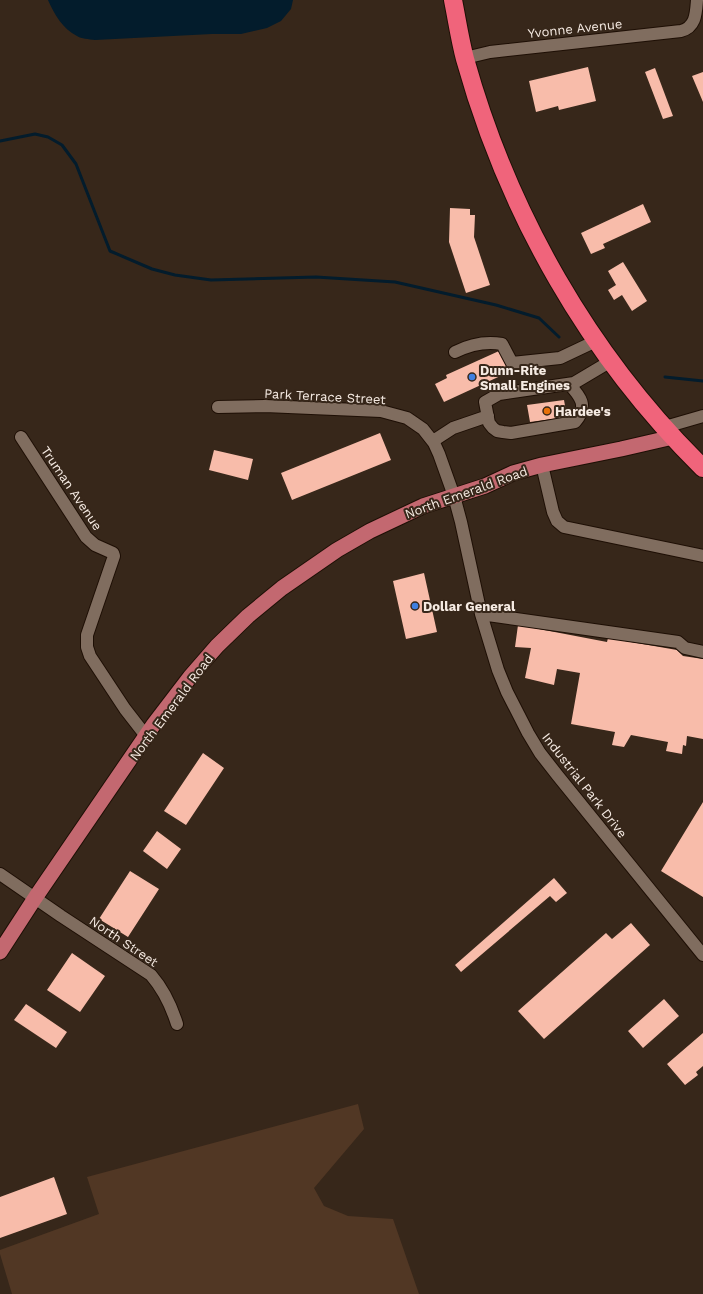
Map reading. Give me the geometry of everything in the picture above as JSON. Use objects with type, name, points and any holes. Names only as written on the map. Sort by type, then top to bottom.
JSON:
[{"type":"highway","points":[[453,0],[464,58],[491,138],[518,204],[540,249],[572,305],[629,386],[703,468]]},
{"type":"main road","name":"North Emerald Road","points":[[0,952],[35,898],[146,736],[190,677],[217,646],[248,616],[282,588],[337,550],[370,531],[423,506],[485,486],[513,473],[542,465],[621,449],[669,432]]},
{"type":"street","name":"Yvonne Avenue","points":[[464,58],[490,52],[681,31],[689,28],[694,22],[698,0]]},
{"type":"street","points":[[455,352],[466,346],[491,342],[502,344],[512,363],[560,358],[596,341]]},
{"type":"street","points":[[569,384],[579,394],[582,403],[579,417],[575,422],[511,433],[498,431],[489,423],[485,402],[498,394],[574,383],[611,361]]},
{"type":"street","name":"Park Terrace Street","points":[[218,407],[265,406],[381,411],[398,415],[423,429],[433,441],[454,496]]},
{"type":"street","points":[[433,441],[453,428],[488,416]]},
{"type":"street","points":[[669,432],[703,416]]},
{"type":"street","name":"Truman Avenue","points":[[21,437],[86,537],[95,545],[113,553],[114,556],[87,635],[87,647],[90,656],[105,680],[146,736]]},
{"type":"street","points":[[542,465],[553,512],[557,521],[564,527],[703,556]]},
{"type":"street","name":"Industrial Park Drive","points":[[454,496],[481,614],[490,645],[507,692],[528,733],[540,753],[558,776],[703,955]]},
{"type":"street","points":[[481,614],[678,642],[684,648],[703,652]]},
{"type":"street","name":"North Street","points":[[0,874],[151,975],[166,995],[177,1024]]},
{"type":"shaded area","points":[[358,1104],[364,1129],[314,1188],[324,1206],[348,1216],[393,1219],[419,1294],[12,1294],[0,1250],[99,1214],[87,1177]]},
{"type":"water","points":[[48,0],[293,0],[291,9],[281,21],[267,28],[241,34],[95,40],[79,37],[67,29],[56,16]]},
{"type":"building","points":[[588,67],[596,101],[559,110],[558,106],[536,112],[529,81]]},
{"type":"building","points":[[655,68],[673,116],[663,119],[645,72]]},
{"type":"building","points":[[703,72],[703,102],[692,76]]},
{"type":"building","points":[[643,204],[651,222],[603,244],[605,248],[591,254],[581,233]]},
{"type":"building","points":[[450,208],[470,209],[470,215],[475,215],[474,237],[490,285],[466,293],[449,242]]},
{"type":"building","points":[[623,262],[647,301],[632,311],[622,295],[614,300],[608,290],[616,285],[608,271]]},
{"type":"building","name":"Dunn-Rite Small Engines","points":[[499,351],[509,372],[444,402],[435,384],[447,378],[446,375]]},
{"type":"building","name":"Hardee's","points":[[564,400],[567,417],[530,422],[527,405]]},
{"type":"building","points":[[380,433],[391,460],[292,500],[281,473]]},
{"type":"building","points":[[214,450],[253,459],[248,480],[209,470]]},
{"type":"building","name":"Dollar General","points":[[424,573],[437,632],[406,639],[393,581]]},
{"type":"building","points":[[518,625],[607,642],[608,638],[677,650],[683,656],[703,659],[703,739],[687,736],[686,746],[683,745],[682,754],[666,751],[668,742],[631,735],[624,747],[612,745],[615,732],[571,724],[580,673],[557,669],[554,685],[525,678],[531,648],[515,647]]},
{"type":"building","points":[[203,753],[224,768],[186,825],[164,811]]},
{"type":"building","points":[[703,802],[703,897],[661,871]]},
{"type":"building","points":[[157,831],[181,849],[167,869],[143,851]]},
{"type":"building","points":[[130,871],[159,889],[128,937],[99,919]]},
{"type":"building","points":[[554,878],[567,893],[556,902],[550,896],[461,972],[455,965]]},
{"type":"building","points":[[631,923],[650,945],[544,1039],[518,1011],[606,933],[612,939]]},
{"type":"building","points":[[72,953],[105,976],[80,1012],[47,990]]},
{"type":"building","points":[[664,999],[679,1016],[643,1048],[628,1031]]},
{"type":"building","points":[[26,1004],[67,1032],[56,1048],[14,1020]]},
{"type":"building","points":[[703,1033],[703,1066],[696,1072],[698,1075],[685,1085],[667,1064]]},
{"type":"building","points":[[54,1177],[67,1214],[0,1238],[0,1197]]},
{"type":"waterway","points":[[0,141],[35,134],[48,137],[62,145],[76,164],[110,251],[152,269],[175,275],[211,280],[316,277],[395,282],[496,305],[539,318],[559,337]]},
{"type":"waterway","points":[[665,377],[703,381]]},
{"type":"place","name":"Dunn-Rite Small Engines","points":[[472,377]]},
{"type":"place","name":"Hardee's","points":[[547,411]]},
{"type":"place","name":"Dollar General","points":[[415,606]]}]
